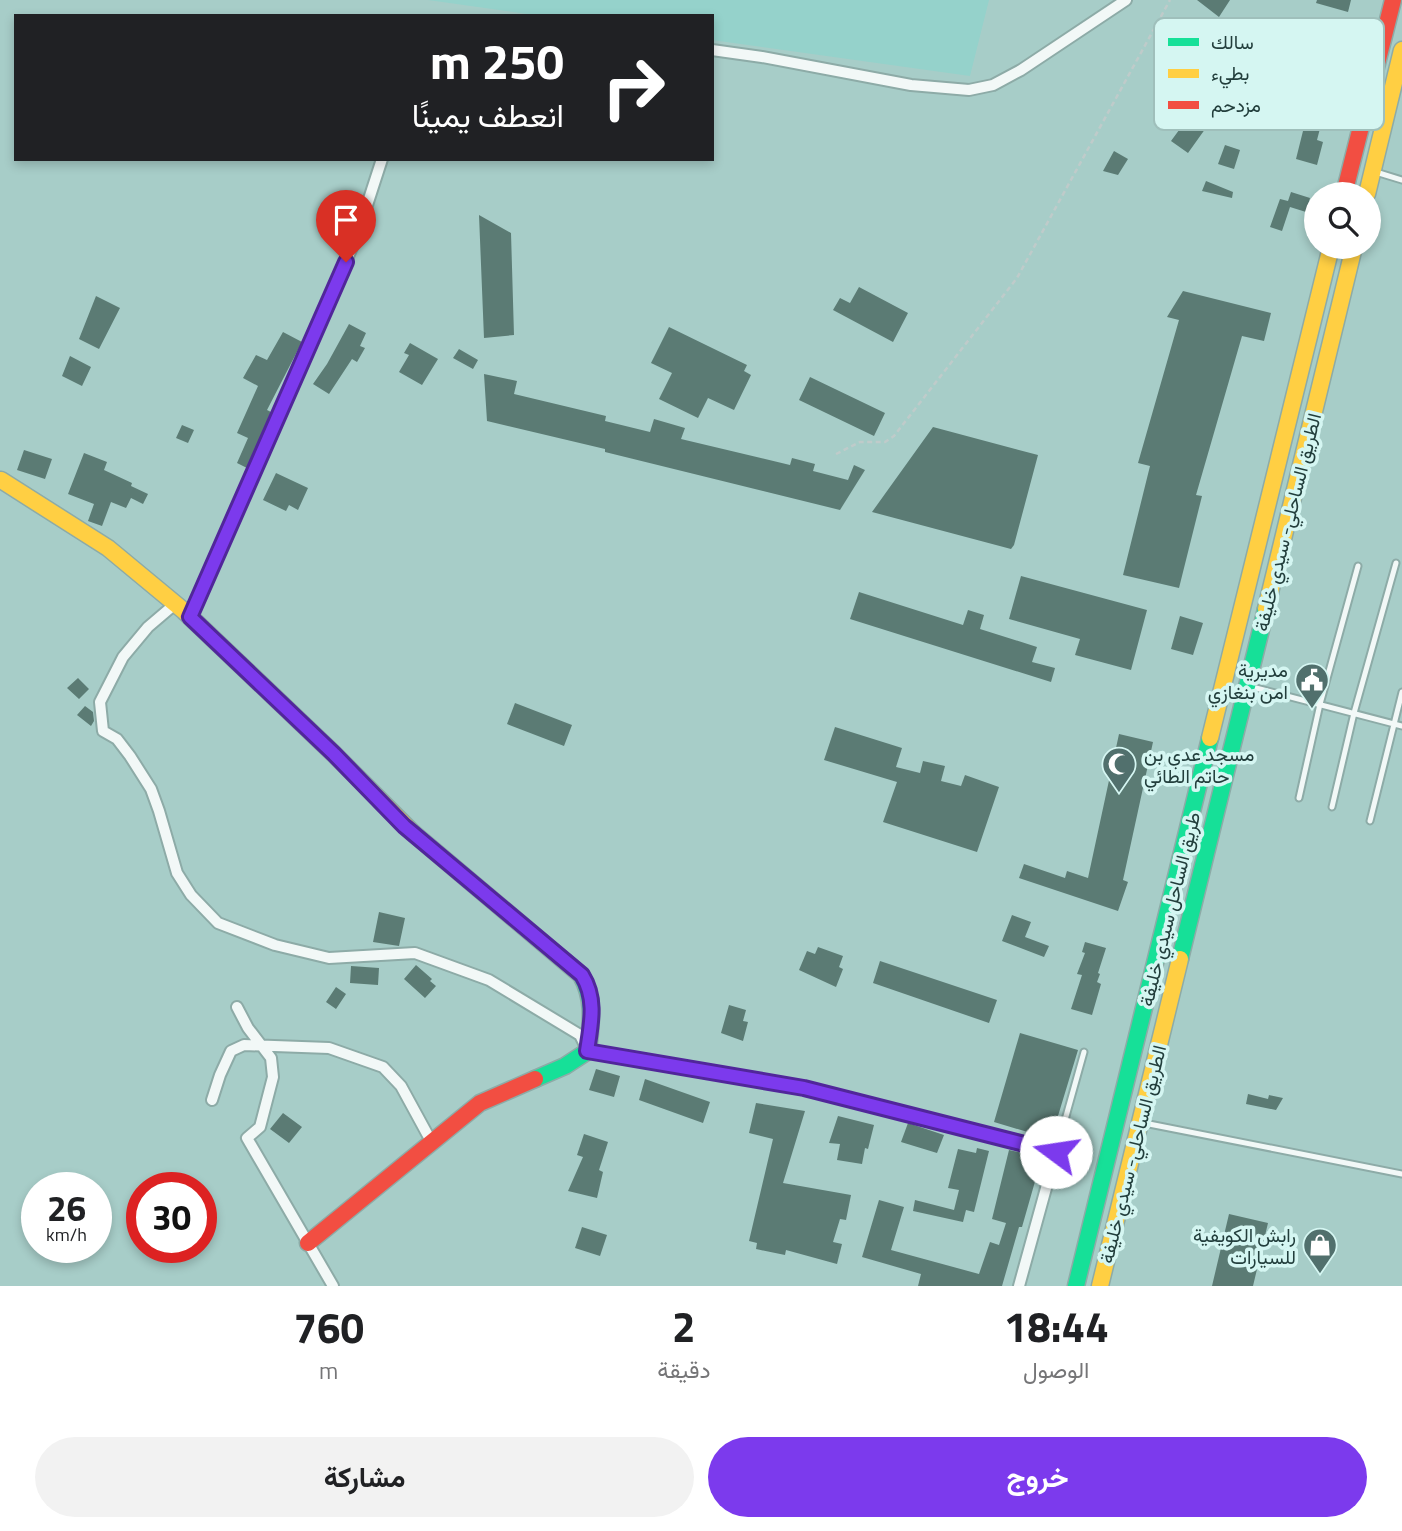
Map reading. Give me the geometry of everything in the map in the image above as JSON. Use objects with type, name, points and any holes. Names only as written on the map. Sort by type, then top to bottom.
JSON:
[{"type":"main road","points":[[1384,36],[1393,0]]},
{"type":"main road","points":[[1384,125],[1402,50]]},
{"type":"main road","points":[[1347,182],[1360,130]]},
{"type":"main road","points":[[1370,182],[1383,130]]},
{"type":"main road","name":"طريق الساحل سيدي خليفة","points":[[1076,1286],[1328,259]]},
{"type":"main road","name":"الطريق الساحلي- سيدي خليفة","points":[[1100,1286],[1351,259]]},
{"type":"main road","points":[[1,480],[108,548],[175,604],[334,754],[404,826],[582,975],[587,984],[593,1006],[587,1051],[565,1066],[480,1103],[308,1243]]},
{"type":"street","points":[[714,50],[911,85],[969,90],[993,85],[1021,70],[1126,0]]},
{"type":"street","points":[[190,617],[357,236],[381,161]]},
{"type":"street","points":[[175,604],[148,628],[123,657],[100,702],[103,731],[117,739],[130,755],[150,789],[159,811],[177,873],[191,895],[218,923],[275,945],[329,958],[415,953],[489,980],[580,1035],[587,1051],[804,1088],[1056,1152],[1019,1286]]},
{"type":"street","points":[[237,1007],[271,1058],[274,1077],[260,1128],[247,1138],[333,1286]]},
{"type":"street","points":[[212,1100],[231,1051],[244,1045],[329,1048],[383,1067],[401,1086],[431,1141]]},
{"type":"lane","points":[[1373,171],[1402,180]]},
{"type":"lane","points":[[1332,807],[1354,713],[1396,563]]},
{"type":"lane","points":[[1299,798],[1320,704],[1357,566]]},
{"type":"lane","points":[[1246,686],[1402,726]]},
{"type":"lane","points":[[1370,821],[1402,692]]},
{"type":"lane","points":[[1056,1152],[1084,1052]]},
{"type":"lane","points":[[1118,1118],[1402,1174]]},
{"type":"path","points":[[1160,18],[1170,0]]},
{"type":"path","points":[[836,454],[860,442],[880,443],[894,436],[1017,278],[1154,29]]},
{"type":"shaded area","points":[[428,0],[989,0],[970,76],[714,40],[714,14],[527,14]]},
{"type":"building","points":[[1197,0],[1230,0],[1219,17]]},
{"type":"building","points":[[1317,0],[1351,0],[1348,12],[1316,3]]},
{"type":"building","points":[[1179,130],[1204,130],[1188,153],[1171,141]]},
{"type":"building","points":[[1303,130],[1320,130],[1317,140],[1323,142],[1317,165],[1296,159]]},
{"type":"building","points":[[1225,145],[1240,150],[1234,169],[1218,164]]},
{"type":"building","points":[[1114,151],[1128,159],[1118,175],[1103,171]]},
{"type":"building","points":[[1206,181],[1233,192],[1232,198],[1202,191]]},
{"type":"building","points":[[1291,192],[1304,196],[1304,211],[1290,207],[1282,231],[1270,227],[1280,199],[1288,201]]},
{"type":"building","points":[[479,215],[511,233],[514,335],[484,338]]},
{"type":"building","points":[[859,287],[908,313],[893,342],[833,310],[840,298],[850,303]]},
{"type":"building","points":[[1183,291],[1271,313],[1264,341],[1242,336],[1196,495],[1202,496],[1179,588],[1123,575],[1150,466],[1138,463],[1179,320],[1167,317]]},
{"type":"building","points":[[96,296],[120,308],[99,349],[79,339]]},
{"type":"building","points":[[349,324],[366,333],[360,346],[365,348],[357,362],[352,359],[329,394],[313,384]]},
{"type":"building","points":[[669,327],[747,365],[744,371],[751,375],[734,410],[708,398],[698,418],[659,399],[672,373],[651,363]]},
{"type":"building","points":[[283,332],[302,342],[267,410],[271,412],[247,468],[237,463],[248,438],[237,433],[258,386],[243,378],[256,355],[267,360]]},
{"type":"building","points":[[410,343],[438,359],[422,385],[399,372],[409,355],[404,353]]},
{"type":"building","points":[[459,349],[478,360],[473,369],[453,358]]},
{"type":"building","points":[[70,356],[91,367],[82,386],[62,376]]},
{"type":"building","points":[[484,374],[517,381],[514,394],[606,416],[605,421],[650,432],[654,419],[685,428],[681,439],[790,465],[792,458],[815,464],[813,471],[848,480],[854,465],[865,470],[840,510],[605,452],[605,449],[487,421]]},
{"type":"building","points":[[810,377],[885,413],[874,436],[799,400]]},
{"type":"building","points":[[182,425],[194,430],[188,443],[176,438]]},
{"type":"building","points":[[933,427],[1038,455],[1011,549],[872,512]]},
{"type":"building","points":[[24,450],[52,459],[45,479],[17,470]]},
{"type":"building","points":[[84,453],[107,462],[104,470],[148,494],[143,504],[131,498],[126,508],[111,502],[102,526],[88,521],[94,504],[68,494]]},
{"type":"building","points":[[276,473],[308,488],[298,510],[289,505],[286,511],[263,500]]},
{"type":"building","points":[[1021,576],[1147,610],[1131,670],[1075,655],[1080,639],[1009,619]]},
{"type":"building","points":[[859,592],[963,625],[968,610],[984,615],[980,629],[1037,647],[1032,662],[1055,668],[1051,682],[850,619]]},
{"type":"building","points":[[1180,616],[1203,623],[1193,655],[1171,649]]},
{"type":"building","points":[[78,678],[89,689],[79,699],[67,688]]},
{"type":"building","points":[[515,703],[572,725],[564,746],[507,724]]},
{"type":"building","points":[[85,706],[93,712],[94,721],[91,726],[77,715]]},
{"type":"building","points":[[835,727],[902,748],[896,767],[920,773],[923,761],[945,766],[941,781],[961,786],[965,775],[999,787],[977,852],[883,822],[897,782],[824,760]]},
{"type":"building","points":[[1119,734],[1153,742],[1123,880],[1128,882],[1118,911],[1019,878],[1024,864],[1065,878],[1067,871],[1088,878]]},
{"type":"building","points":[[379,912],[405,918],[399,946],[373,942]]},
{"type":"building","points":[[1012,915],[1031,922],[1025,937],[1049,946],[1044,957],[1002,941]]},
{"type":"building","points":[[1085,942],[1106,948],[1098,973],[1097,982],[1101,984],[1092,1015],[1071,1009],[1082,975],[1077,974],[1085,953],[1082,952]]},
{"type":"building","points":[[818,947],[843,956],[839,967],[843,969],[836,987],[799,970],[807,951],[815,954]]},
{"type":"building","points":[[880,961],[997,1000],[989,1023],[873,983]]},
{"type":"building","points":[[416,965],[436,986],[425,998],[404,979]]},
{"type":"building","points":[[351,966],[379,968],[378,985],[350,983]]},
{"type":"building","points":[[336,987],[346,994],[336,1009],[326,1002]]},
{"type":"building","points":[[729,1005],[746,1010],[743,1021],[748,1022],[743,1041],[721,1033]]},
{"type":"building","points":[[1020,1033],[1078,1050],[1051,1139],[994,1122]]},
{"type":"building","points":[[596,1069],[620,1076],[614,1097],[589,1090]]},
{"type":"building","points":[[645,1079],[710,1102],[703,1123],[639,1100]]},
{"type":"building","points":[[1248,1094],[1268,1099],[1269,1095],[1283,1098],[1276,1110],[1246,1104]]},
{"type":"building","points":[[756,1103],[805,1111],[783,1183],[851,1195],[846,1220],[840,1219],[833,1242],[842,1244],[837,1264],[786,1250],[785,1255],[756,1249],[757,1243],[749,1241],[773,1139],[749,1133]]},
{"type":"building","points":[[283,1113],[302,1127],[289,1143],[270,1129]]},
{"type":"building","points":[[838,1116],[874,1125],[862,1164],[837,1160],[840,1144],[829,1143]]},
{"type":"building","points":[[908,1123],[944,1135],[937,1153],[901,1142]]},
{"type":"building","points":[[584,1134],[608,1142],[599,1170],[603,1172],[597,1198],[568,1191],[583,1157],[577,1155]]},
{"type":"building","points":[[977,1148],[989,1151],[974,1212],[966,1210],[963,1222],[913,1211],[915,1200],[954,1210],[959,1190],[948,1188],[958,1149],[976,1153]]},
{"type":"building","points":[[1009,1150],[1045,1158],[1040,1179],[1036,1178],[1022,1227],[1019,1227],[1002,1286],[918,1286],[921,1274],[862,1257],[879,1200],[904,1207],[891,1250],[979,1274],[990,1242],[999,1245],[1006,1223],[992,1219]]},
{"type":"building","points":[[1229,1214],[1268,1223],[1253,1286],[1212,1286]]},
{"type":"building","points":[[582,1227],[607,1235],[600,1256],[575,1248]]},
{"type":"traffic: fast","points":[[1180,959],[1266,609]]},
{"type":"traffic: fast","points":[[1076,1286],[1210,738]]},
{"type":"traffic: fast","points":[[413,833],[581,975],[590,1003],[588,1051],[565,1066],[535,1079]]},
{"type":"traffic: slow","points":[[1384,124],[1402,50]]},
{"type":"traffic: slow","points":[[1370,182],[1383,130]]},
{"type":"traffic: slow","points":[[1210,738],[1328,259]]},
{"type":"traffic: slow","points":[[1266,609],[1351,259]]},
{"type":"traffic: slow","points":[[1,480],[108,548],[184,611],[413,833]]},
{"type":"traffic: slow","points":[[1100,1286],[1180,959]]},
{"type":"traffic: jam","points":[[1384,36],[1393,0]]},
{"type":"traffic: jam","points":[[1347,182],[1360,130]]},
{"type":"traffic: jam","points":[[308,1243],[480,1103],[535,1079]]},
{"type":"place","name":"مديرية امن بنغازي","points":[[1312,710]]},
{"type":"place","name":"مسجد عدي بن حاتم الطائي","points":[[1119,794]]},
{"type":"place","name":"رابش الكويفية للسيارات","points":[[1320,1275]]},
{"type":"route","points":[[346,262],[190,617],[334,754],[404,826],[582,975],[593,1006],[587,1051],[804,1088],[1056,1152]]}]
